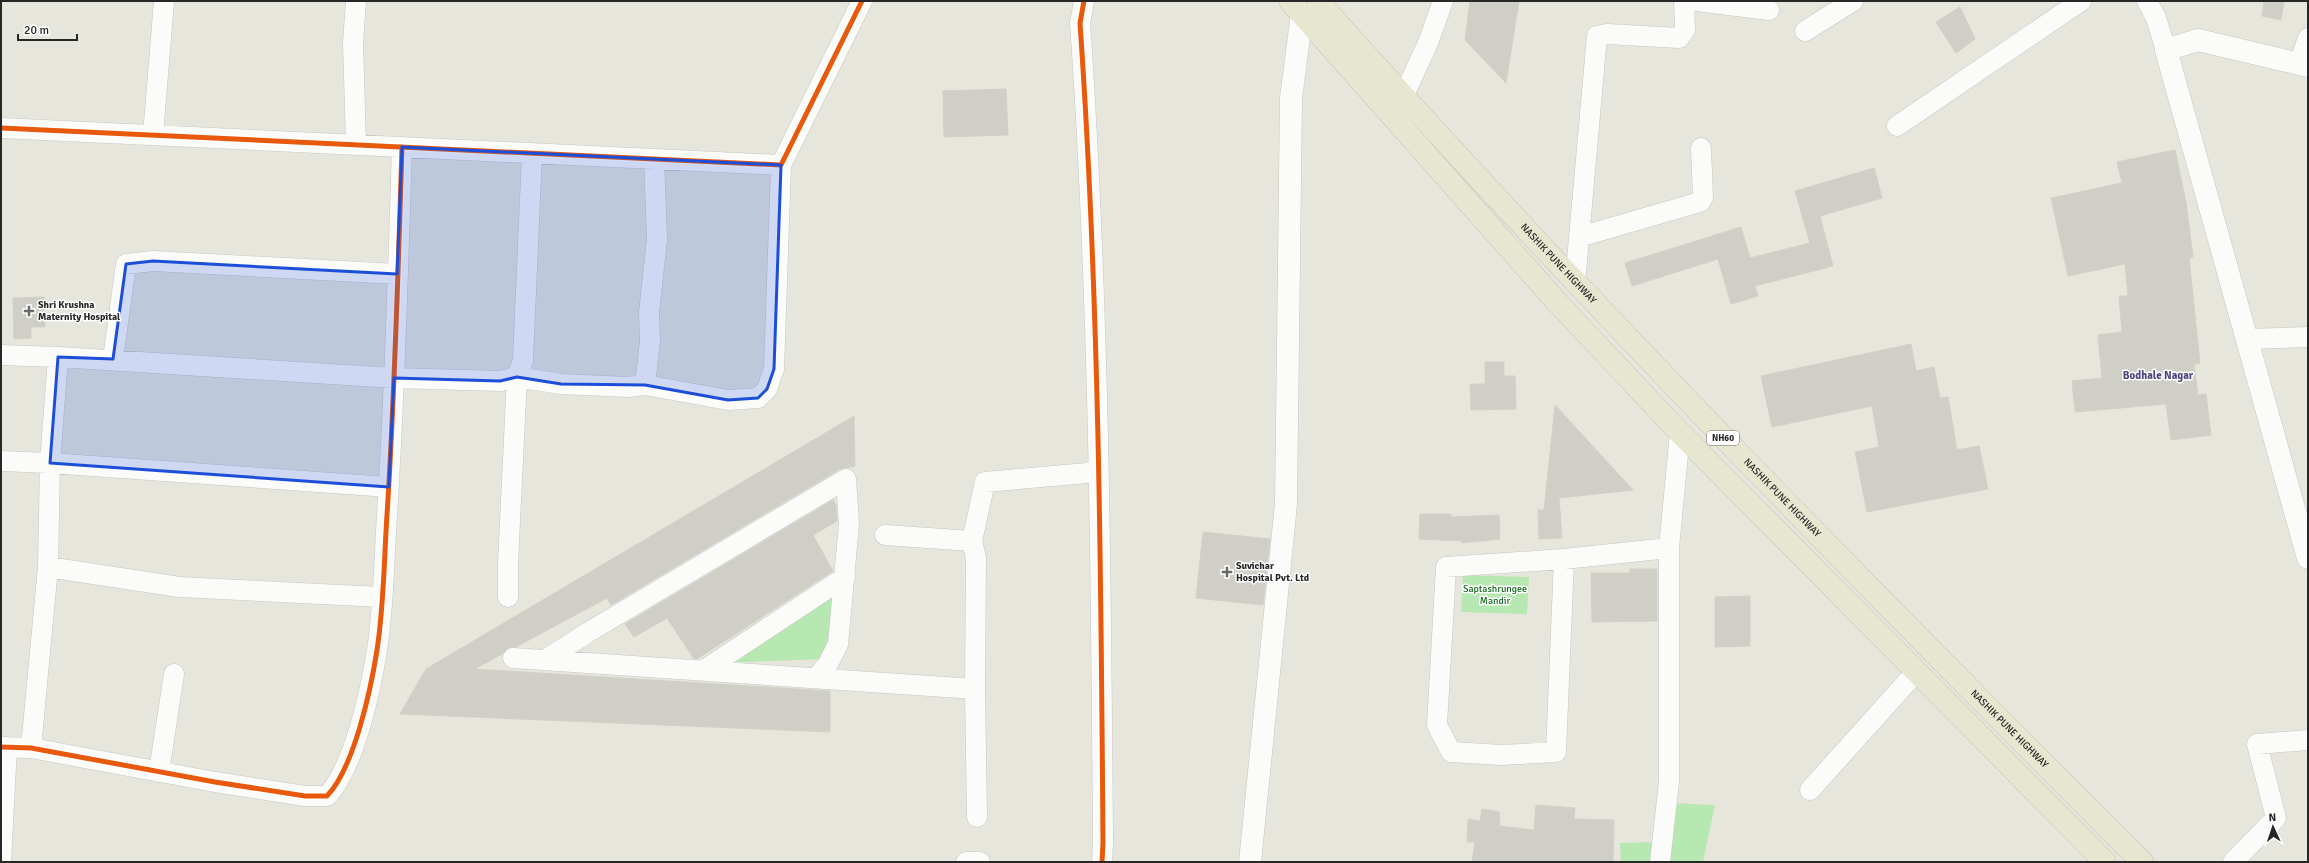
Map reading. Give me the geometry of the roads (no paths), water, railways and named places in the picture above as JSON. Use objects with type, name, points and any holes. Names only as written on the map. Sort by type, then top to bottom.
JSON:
[{"type":"highway","name":"NASHIK PUNE HIGHWAY","points":[[1304,5],[1403,97],[1575,283],[1862,582],[2142,862]]},
{"type":"highway","name":"NH60","points":[[1304,5],[1556,301],[1680,433],[2105,862]]},
{"type":"street","points":[[153,135],[164,1]]},
{"type":"street","points":[[356,1],[353,43],[356,145]]},
{"type":"street","points":[[1,355],[113,359],[394,378],[500,381],[517,377],[561,384],[628,387],[645,385],[728,400],[758,398],[767,389],[774,369],[781,165],[862,1]]},
{"type":"street","points":[[1084,1],[1080,23],[1090,160],[1099,472],[1104,843],[1102,862]]},
{"type":"street","points":[[1403,97],[1428,43],[1443,1]]},
{"type":"street","points":[[1575,283],[1597,36],[1607,34],[1679,38],[1685,30],[1684,1]]},
{"type":"street","points":[[1696,1],[1769,10]]},
{"type":"street","points":[[1805,31],[1853,1]]},
{"type":"street","points":[[1897,126],[2080,1]]},
{"type":"street","points":[[2147,1],[2156,18],[2166,50],[2308,558]]},
{"type":"street","points":[[1250,862],[1286,504],[1291,98],[1304,5]]},
{"type":"street","points":[[2166,50],[2198,40],[2304,65],[2308,38]]},
{"type":"street","points":[[1,128],[781,165]]},
{"type":"street","points":[[1,861],[4,747],[31,748],[159,772],[305,796],[327,796],[335,788],[349,758],[365,707],[377,649],[389,487],[402,147]]},
{"type":"street","points":[[1579,237],[1700,202],[1703,198],[1701,148]]},
{"type":"street","points":[[508,597],[508,563],[517,377],[523,360],[532,153]]},
{"type":"street","points":[[645,385],[650,341],[649,313],[657,239],[654,159]]},
{"type":"street","points":[[113,359],[126,264],[153,261],[398,274]]},
{"type":"street","points":[[2246,339],[2308,337]]},
{"type":"street","points":[[31,748],[48,567],[50,463],[58,357]]},
{"type":"street","points":[[1660,862],[1668,782],[1669,548],[1680,433]]},
{"type":"street","points":[[1,462],[50,463],[389,487]]},
{"type":"street","points":[[977,817],[975,689],[976,558],[972,541],[986,482],[1099,472]]},
{"type":"street","points":[[545,660],[628,608],[846,479],[849,524],[838,644],[832,659],[816,678]]},
{"type":"street","points":[[885,535],[972,541]]},
{"type":"street","points":[[1564,558],[1556,752],[1502,755],[1451,752],[1437,725],[1446,567],[1669,548]]},
{"type":"street","points":[[48,567],[180,587],[381,597]]},
{"type":"street","points":[[704,670],[845,577]]},
{"type":"street","points":[[513,658],[975,689]]},
{"type":"street","points":[[1810,790],[1916,672]]},
{"type":"street","points":[[159,772],[174,674]]},
{"type":"street","points":[[2233,862],[2276,818],[2256,744],[2308,740]]},
{"type":"street","points":[[966,862],[980,862]]},
{"type":"place","name":"Shri Krushna Maternity Hospital","points":[[29,311]]},
{"type":"place","name":"Suvichar Hospital Pvt. Ltd","points":[[1227,572]]},
{"type":"district","name":"Bodhale Nagar","points":[[2158,375]]},
{"type":"park label","name":"Saptashrungee Mandir","points":[[1495,594]]}]
